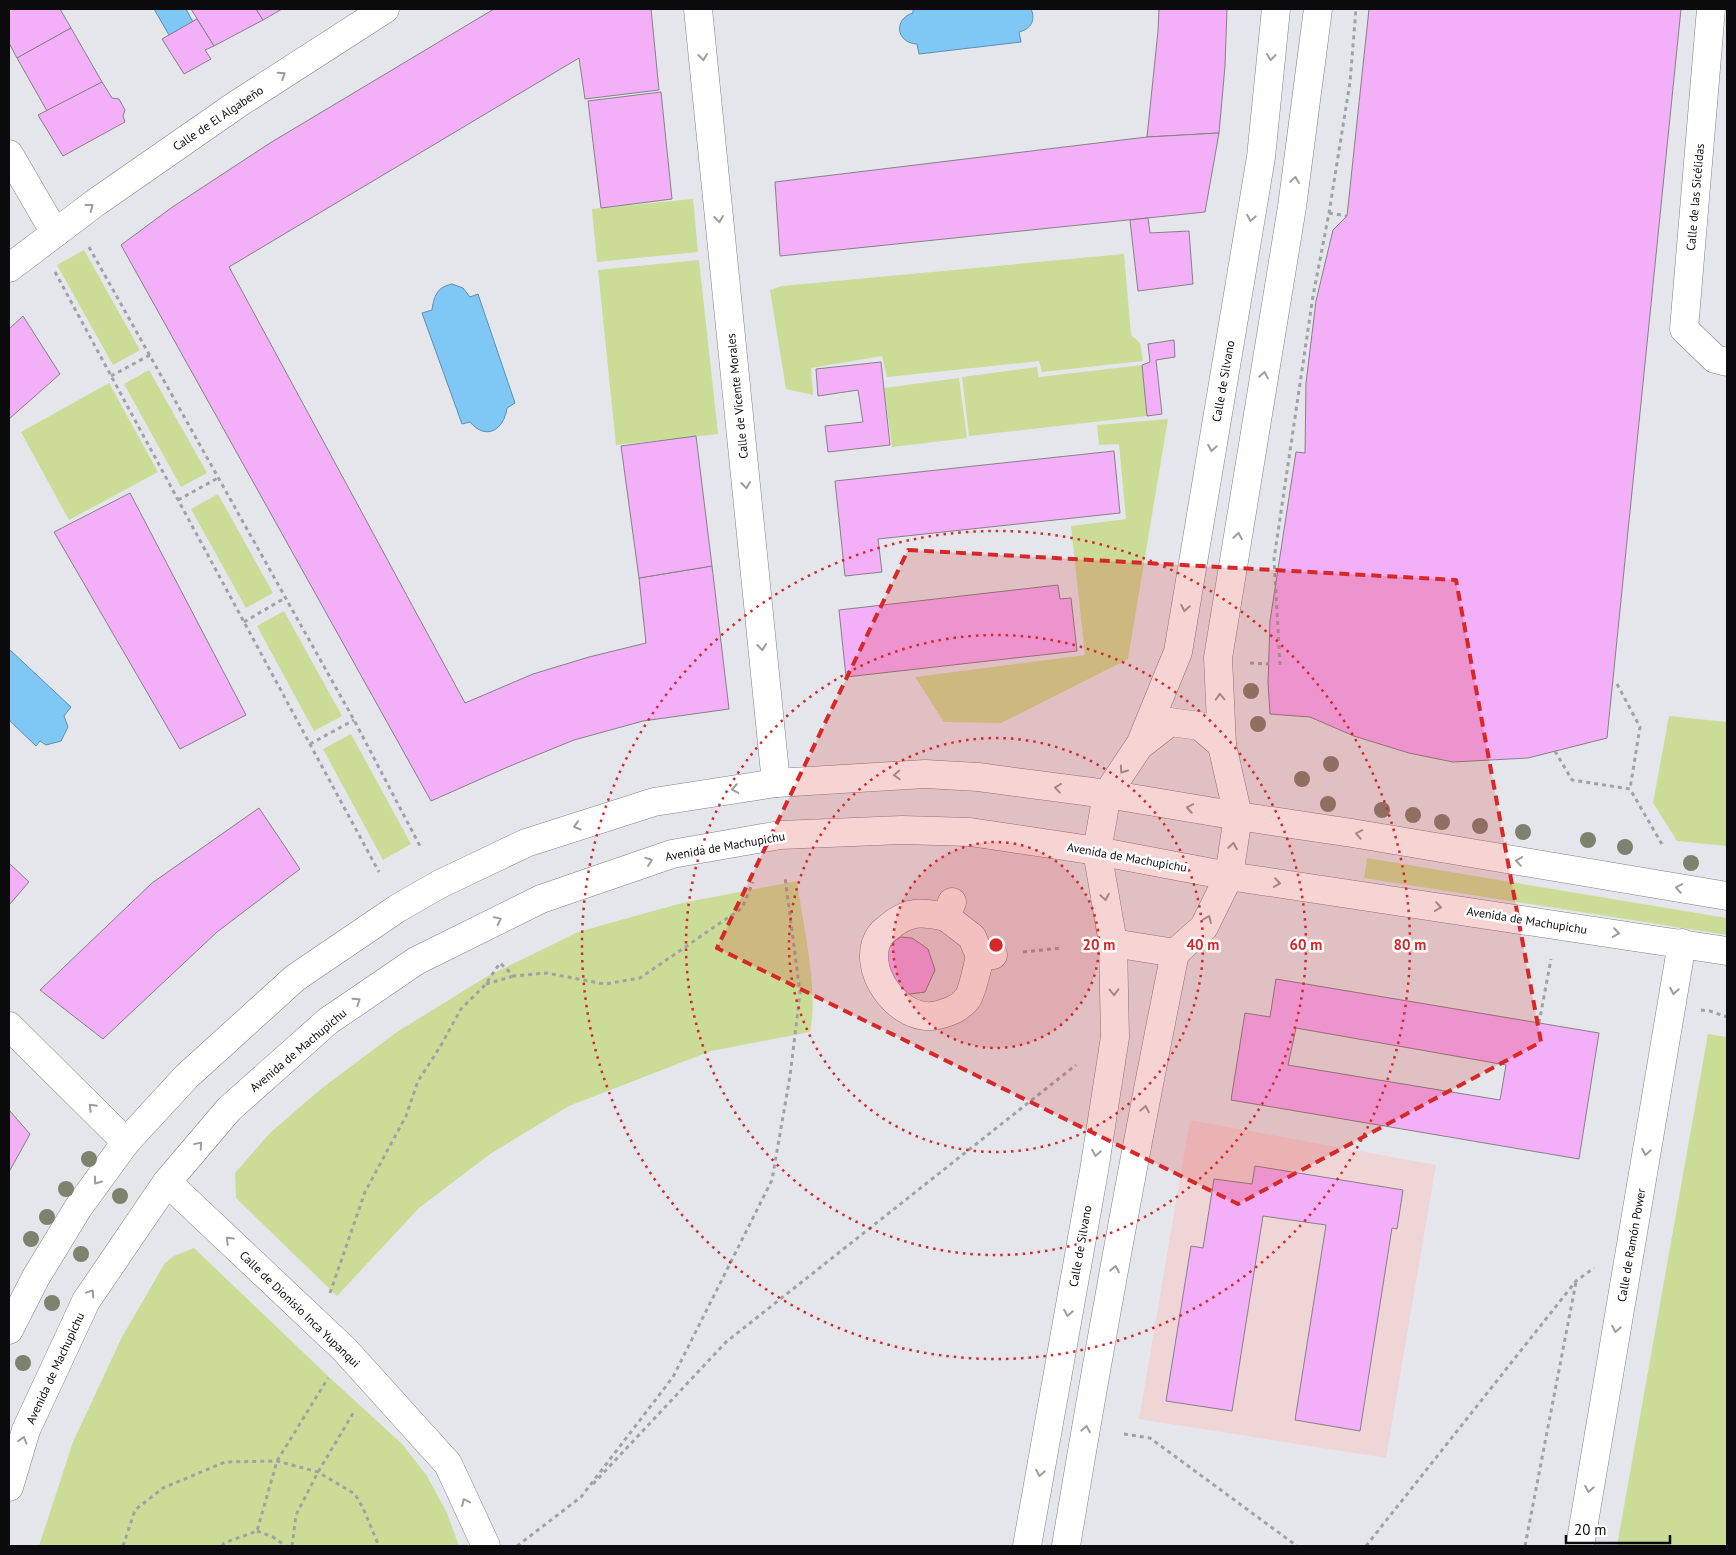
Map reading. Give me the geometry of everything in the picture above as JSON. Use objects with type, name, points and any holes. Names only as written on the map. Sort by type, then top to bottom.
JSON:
[{"type":"street","name":"Calle de El Algabeño","points":[[9,268],[96,203],[236,105],[385,9]]},
{"type":"street","name":"Calle de Vicente Morales","points":[[698,9],[776,783]]},
{"type":"street","name":"Calle de Silvano","points":[[1139,746],[1178,652],[1261,157],[1276,9]]},
{"type":"street","points":[[1066,1546],[1086,1428],[1175,953],[1204,927],[1229,876],[1238,816],[1222,745],[1218,658],[1292,207],[1318,9]]},
{"type":"street","name":"Calle de las Sicélidas","points":[[1711,9],[1684,329],[1715,359],[1727,362]]},
{"type":"street","points":[[9,154],[55,233]]},
{"type":"street","points":[[1107,794],[1139,746],[1170,722],[1200,726],[1222,745]]},
{"type":"street","points":[[9,1330],[36,1277],[78,1208],[126,1142],[187,1076],[295,978],[398,908],[440,884],[526,842],[654,802],[776,783],[925,774],[978,777],[1107,794],[1238,816],[1352,832],[1727,896]]},
{"type":"street","name":"Calle de Silvano","points":[[1027,1546],[1094,1170],[1115,1037],[1113,943],[1097,851],[1107,794]]},
{"type":"street","name":"Avenida de Machupichu","points":[[9,1487],[26,1430],[86,1301],[167,1182],[229,1109],[328,1021],[416,961],[541,899],[672,854],[780,835],[902,830],[970,832],[1097,851],[1229,876],[1727,951]]},
{"type":"street","points":[[949,909],[987,956],[968,998],[954,1011],[930,1017],[911,1012],[894,1001],[882,986],[876,968],[874,952],[880,935],[896,920],[912,913],[926,913],[949,909]]},
{"type":"street","points":[[1113,943],[1175,953]]},
{"type":"street","name":"Calle de Ramón Power","points":[[1580,1546],[1682,944]]},
{"type":"street","points":[[9,1026],[126,1142]]},
{"type":"street","name":"Calle de Dionisio Inca Yupanqui","points":[[167,1182],[345,1350],[448,1464],[486,1546]]},
{"type":"path","points":[[1280,665],[1274,558],[1313,296],[1329,213],[1350,82],[1356,9]]},
{"type":"path","points":[[1329,213],[1347,216]]},
{"type":"path","points":[[86,240],[354,720],[421,848]]},
{"type":"path","points":[[53,269],[379,872]]},
{"type":"path","points":[[111,376],[150,355]]},
{"type":"path","points":[[178,500],[218,478]]},
{"type":"path","points":[[244,622],[285,598]]},
{"type":"path","points":[[1617,684],[1640,727],[1630,790],[1663,846]]},
{"type":"path","points":[[310,744],[354,720]]},
{"type":"path","points":[[1555,751],[1572,780],[1630,790]]},
{"type":"path","points":[[581,1497],[672,1376],[772,1180],[790,1076],[800,993],[785,877]]},
{"type":"path","points":[[485,985],[514,976],[546,973],[605,984],[640,978],[742,908],[753,882]]},
{"type":"path","points":[[987,956],[1061,948]]},
{"type":"path","points":[[1539,1023],[1551,959]]},
{"type":"path","points":[[257,1531],[277,1460],[329,1377],[331,1338],[327,1302],[365,1192],[406,1116],[418,1081],[461,1010],[485,985],[500,963],[514,976]]},
{"type":"path","points":[[517,1546],[581,1497],[726,1342],[1076,1065]]},
{"type":"path","points":[[1366,1546],[1576,1281],[1595,1267]]},
{"type":"path","points":[[1525,1546],[1576,1281]]},
{"type":"path","points":[[292,1546],[296,1515],[318,1472],[359,1405]]},
{"type":"path","points":[[1124,1434],[1150,1438],[1296,1546]]},
{"type":"path","points":[[123,1546],[135,1510],[163,1488],[225,1462],[277,1460],[318,1472],[355,1494],[379,1546]]},
{"type":"path","points":[[222,1546],[224,1543],[257,1531],[273,1537],[286,1546]]},
{"type":"highlighted area","points":[[908,550],[1456,580],[1541,1042],[1238,1204],[717,948]]},
{"type":"shaded area","points":[[1190,1120],[1436,1165],[1386,1458],[1139,1419]]},
{"type":"green space","points":[[693,199],[698,252],[597,262],[592,209]]},
{"type":"green space","points":[[84,250],[140,350],[113,365],[57,265]]},
{"type":"green space","points":[[1124,254],[1131,335],[1140,343],[1143,361],[1042,372],[1039,361],[887,377],[882,356],[811,368],[813,395],[786,389],[770,290],[782,286]]},
{"type":"green space","points":[[699,260],[718,434],[616,445],[598,270]]},
{"type":"green space","points":[[1142,365],[1147,416],[969,436],[962,377],[1037,367],[1039,378]]},
{"type":"green space","points":[[149,370],[207,473],[181,487],[124,384]]},
{"type":"green space","points":[[959,378],[967,438],[892,447],[884,388]]},
{"type":"green space","points":[[109,383],[158,472],[69,520],[21,432]]},
{"type":"green space","points":[[1168,419],[1128,659],[1001,723],[944,722],[915,677],[1085,655],[1071,526],[1126,519],[1119,444],[1099,445],[1097,425]]},
{"type":"green space","points":[[218,494],[273,593],[246,608],[191,509]]},
{"type":"green space","points":[[284,611],[342,716],[314,731],[257,626]]},
{"type":"green space","points":[[1669,716],[1727,722],[1727,846],[1677,841],[1653,803]]},
{"type":"green space","points":[[351,734],[411,844],[383,860],[323,749]]},
{"type":"green space","points":[[1367,858],[1727,918],[1727,935],[1364,878]]},
{"type":"green space","points":[[797,881],[813,997],[810,1032],[711,1051],[569,1106],[490,1154],[419,1208],[337,1296],[236,1198],[235,1173],[270,1133],[322,1088],[397,1032],[486,977],[578,932],[682,903]]},
{"type":"green space","points":[[1708,1034],[1727,1037],[1727,1546],[1617,1546]]},
{"type":"green space","points":[[194,1248],[402,1444],[427,1476],[447,1513],[459,1546],[39,1546],[73,1442],[122,1337],[165,1263],[174,1256]]},
{"type":"water","points":[[154,9],[186,9],[193,22],[169,35]]},
{"type":"water","points":[[913,9],[1031,9],[1033,20],[1027,29],[1019,32],[1021,42],[919,54],[917,44],[905,40],[900,30],[902,20],[913,13]]},
{"type":"water","points":[[452,284],[463,288],[470,297],[478,294],[515,403],[507,408],[505,416],[498,427],[488,432],[476,428],[470,422],[462,424],[422,313],[432,310],[437,293],[443,287]]},
{"type":"water","points":[[9,649],[71,707],[64,716],[68,727],[61,741],[46,745],[40,741],[36,746],[9,720]]},
{"type":"building","points":[[9,9],[60,9],[71,28],[17,58],[9,43]]},
{"type":"building","points":[[191,9],[256,9],[263,20],[214,46]]},
{"type":"building","points":[[256,9],[282,9],[263,20]]},
{"type":"building","points":[[494,9],[651,9],[659,90],[585,99],[579,58],[229,267],[465,703],[533,674],[589,657],[646,643],[639,578],[712,566],[729,709],[643,721],[574,740],[431,801],[121,245],[171,208],[270,143]]},
{"type":"building","points":[[1159,9],[1227,9],[1225,66],[1219,133],[1147,137]]},
{"type":"building","points":[[1369,9],[1681,9],[1607,738],[1528,758],[1453,762],[1409,753],[1354,736],[1310,717],[1270,714],[1268,683],[1270,621],[1296,452],[1305,453],[1306,383],[1316,301],[1333,230],[1347,216]]},
{"type":"building","points":[[197,19],[214,46],[205,50],[211,59],[184,74],[162,39]]},
{"type":"building","points":[[71,28],[102,82],[47,111],[17,58]]},
{"type":"building","points":[[102,82],[112,98],[119,99],[125,110],[123,116],[125,122],[63,156],[38,115]]},
{"type":"building","points":[[661,92],[672,199],[601,208],[588,101]]},
{"type":"building","points":[[1219,133],[1205,212],[780,256],[775,182],[1147,137]]},
{"type":"building","points":[[1148,218],[1150,233],[1189,231],[1193,284],[1138,291],[1130,220]]},
{"type":"building","points":[[23,316],[60,374],[9,419],[9,329]]},
{"type":"building","points":[[1174,340],[1175,357],[1156,360],[1162,414],[1147,416],[1142,365],[1150,362],[1148,344]]},
{"type":"building","points":[[881,362],[890,445],[828,452],[825,426],[863,422],[858,390],[818,396],[816,369]]},
{"type":"building","points":[[696,436],[712,566],[639,578],[621,446]]},
{"type":"building","points":[[1114,451],[1120,513],[878,539],[882,572],[845,576],[835,481]]},
{"type":"building","points":[[130,493],[246,715],[180,749],[54,532]]},
{"type":"building","points":[[1058,585],[1060,599],[1071,598],[1077,651],[846,677],[839,610]]},
{"type":"building","points":[[259,808],[300,869],[217,932],[103,1039],[40,990],[152,883]]},
{"type":"building","points":[[9,863],[29,882],[9,905]]},
{"type":"building","points":[[901,937],[912,938],[928,949],[935,970],[925,992],[896,996],[881,951],[893,945],[894,941]]},
{"type":"building","points":[[1276,979],[1599,1033],[1579,1159],[1231,1100],[1245,1013],[1270,1017]],"holes":[[[1296,1028],[1506,1065],[1500,1100],[1288,1065]]]},
{"type":"building","points":[[9,1110],[30,1134],[9,1172]]},
{"type":"building","points":[[1255,1166],[1403,1190],[1397,1229],[1392,1228],[1360,1431],[1295,1420],[1326,1225],[1263,1216],[1232,1411],[1166,1401],[1191,1246],[1203,1248],[1214,1179],[1252,1184]]}]
